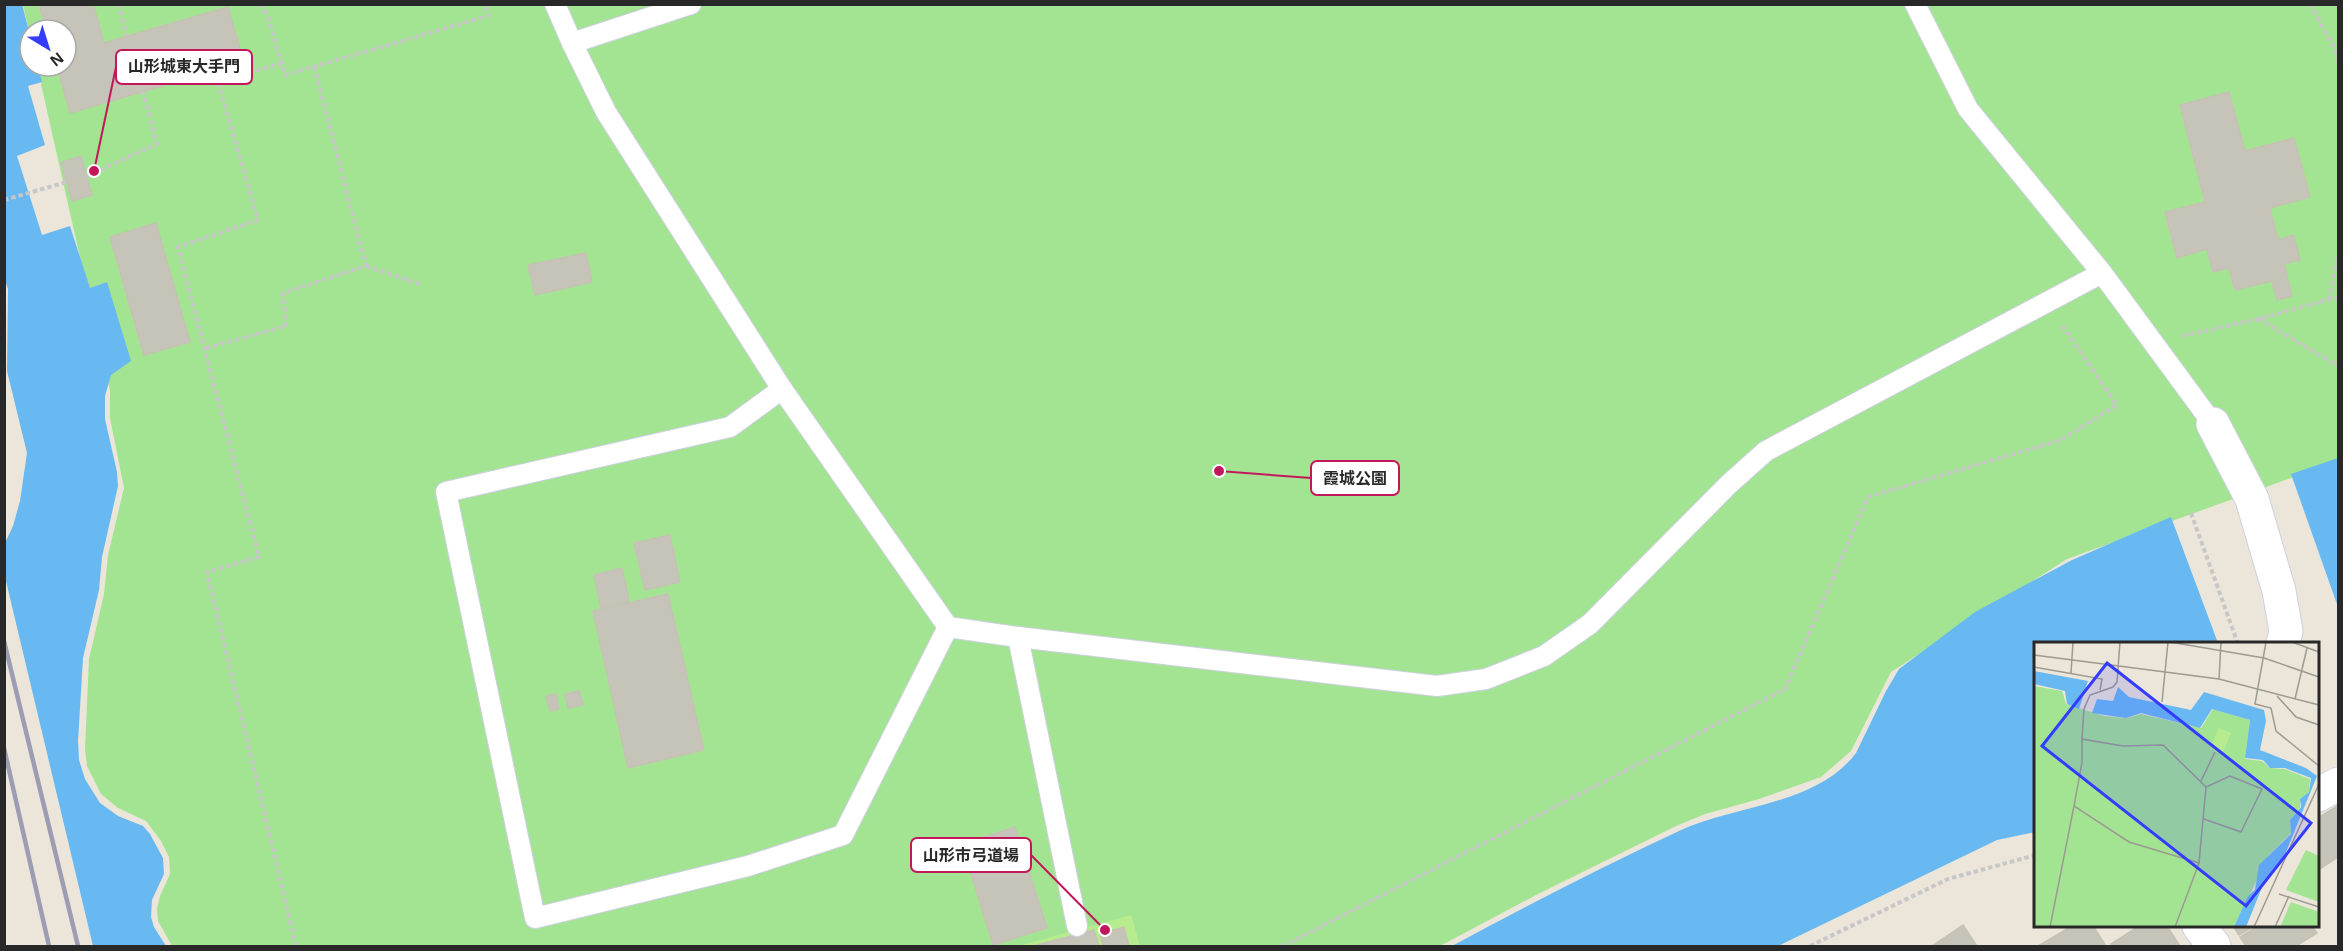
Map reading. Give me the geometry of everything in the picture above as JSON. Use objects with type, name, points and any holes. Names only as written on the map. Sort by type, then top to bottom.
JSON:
[{"type":"street","points":[[2213,424],[2252,499],[2279,591],[2284,637]]},
{"type":"street","points":[[2319,794],[2338,784]]},
{"type":"street","points":[[2200,927],[2214,946]]},
{"type":"lane","points":[[555,4],[606,112],[782,388],[948,627],[1437,686],[1485,679],[1544,656],[1590,624],[1729,483],[1766,451],[2102,273]]},
{"type":"lane","points":[[572,44],[691,4]]},
{"type":"lane","points":[[1916,4],[1968,110],[2102,273],[2213,424]]},
{"type":"lane","points":[[782,388],[730,427],[446,492],[535,918],[748,866],[843,835],[948,627]]},
{"type":"lane","points":[[1018,637],[1077,926]]},
{"type":"path","points":[[118,4],[127,36]]},
{"type":"path","points":[[260,4],[268,17],[285,75],[488,16],[485,4]]},
{"type":"path","points":[[2310,4],[2334,47],[2338,60]]},
{"type":"path","points":[[282,63],[218,82],[258,220],[178,247],[259,557],[207,572],[296,946]]},
{"type":"path","points":[[314,66],[366,266]]},
{"type":"path","points":[[87,176],[157,144],[143,92]]},
{"type":"path","points":[[4,200],[67,182]]},
{"type":"path","points":[[2328,300],[2338,256]]},
{"type":"path","points":[[206,348],[286,326],[283,293],[366,266],[420,284]]},
{"type":"path","points":[[2152,342],[2258,319],[2338,297]]},
{"type":"path","points":[[1283,946],[1785,689],[1868,497],[2061,440],[2117,405],[2046,303]]},
{"type":"path","points":[[2258,319],[2338,366]]},
{"type":"path","points":[[2191,513],[2237,642]]},
{"type":"path","points":[[1810,946],[1948,879],[2034,856]]},
{"type":"green space","points":[[23,5],[2338,5],[2338,461],[2067,559],[1891,672],[1851,751],[1821,777],[1759,799],[1705,814],[1676,826],[1536,895],[1440,946],[172,946],[158,921],[157,908],[170,874],[169,857],[161,841],[146,821],[118,808],[101,794],[87,766],[85,749],[89,659],[104,594],[108,555],[124,488],[110,418],[110,391],[40,78],[78,78],[78,18],[26,18]]},
{"type":"green space","points":[[1131,915],[1140,946],[1018,946]]},
{"type":"water","points":[[22,4],[26,18],[18,18],[18,78],[41,78],[42,82],[28,86],[45,145],[17,156],[42,235],[70,226],[90,288],[107,282],[131,361],[111,375],[105,396],[105,419],[118,486],[102,557],[99,590],[83,658],[79,760],[85,779],[100,803],[118,816],[143,826],[163,858],[164,874],[152,900],[151,917],[154,927],[166,946],[93,946],[5,577],[5,543],[13,526],[20,501],[27,453],[7,371],[8,289],[4,278],[5,5]]},
{"type":"water","points":[[2338,458],[2338,607],[2291,474]]},
{"type":"water","points":[[2171,517],[2218,642],[2034,642],[2034,832],[1997,840],[1778,946],[1452,946],[1564,887],[1679,831],[1701,822],[1798,794],[1820,783],[1839,770],[1856,753],[1899,669],[1975,612],[2072,560]]},
{"type":"building","points":[[39,4],[93,4],[104,43],[228,7],[244,62],[70,113],[60,78],[78,78],[78,18],[43,18]]},
{"type":"building","points":[[2229,92],[2245,151],[2294,138],[2310,197],[2270,208],[2278,240],[2294,235],[2300,260],[2284,264],[2292,296],[2277,300],[2272,281],[2235,290],[2229,268],[2213,272],[2207,249],[2177,258],[2165,212],[2205,202],[2180,105]]},
{"type":"building","points":[[81,156],[92,195],[72,201],[61,163]]},
{"type":"building","points":[[156,223],[190,342],[144,355],[110,237]]},
{"type":"building","points":[[586,253],[592,282],[535,295],[528,265]]},
{"type":"building","points":[[670,535],[680,582],[645,590],[634,543]]},
{"type":"building","points":[[622,568],[629,601],[601,608],[594,575]]},
{"type":"building","points":[[668,594],[704,750],[628,768],[593,611]]},
{"type":"building","points":[[579,691],[583,705],[568,708],[565,694]]},
{"type":"building","points":[[556,694],[559,709],[550,711],[546,696]]},
{"type":"building","points":[[2337,806],[2338,857],[2319,869],[2319,817]]},
{"type":"building","points":[[1015,827],[1047,928],[993,945],[962,844]]},
{"type":"building","points":[[1963,925],[1977,946],[1932,946]]},
{"type":"building","points":[[1124,927],[1129,946],[1103,946],[1100,934]]},
{"type":"building","points":[[2070,927],[2094,927],[2106,946],[2038,946]]},
{"type":"building","points":[[2137,927],[2168,927],[2180,946],[2112,946],[2111,944]]},
{"type":"building","points":[[2234,927],[2252,927],[2239,935]]},
{"type":"building","points":[[2256,927],[2313,927],[2317,933],[2296,946],[2246,946],[2240,937]]},
{"type":"building","points":[[1094,930],[1099,946],[1033,946]]},
{"type":"railway","points":[[4,641],[78,946]]},
{"type":"railway","points":[[4,748],[49,946]]},
{"type":"place","name":"山形城東大手門","points":[[94,171]]},
{"type":"place","name":"霞城公園","points":[[1219,471]]},
{"type":"place","name":"山形市弓道場","points":[[1105,930]]}]
